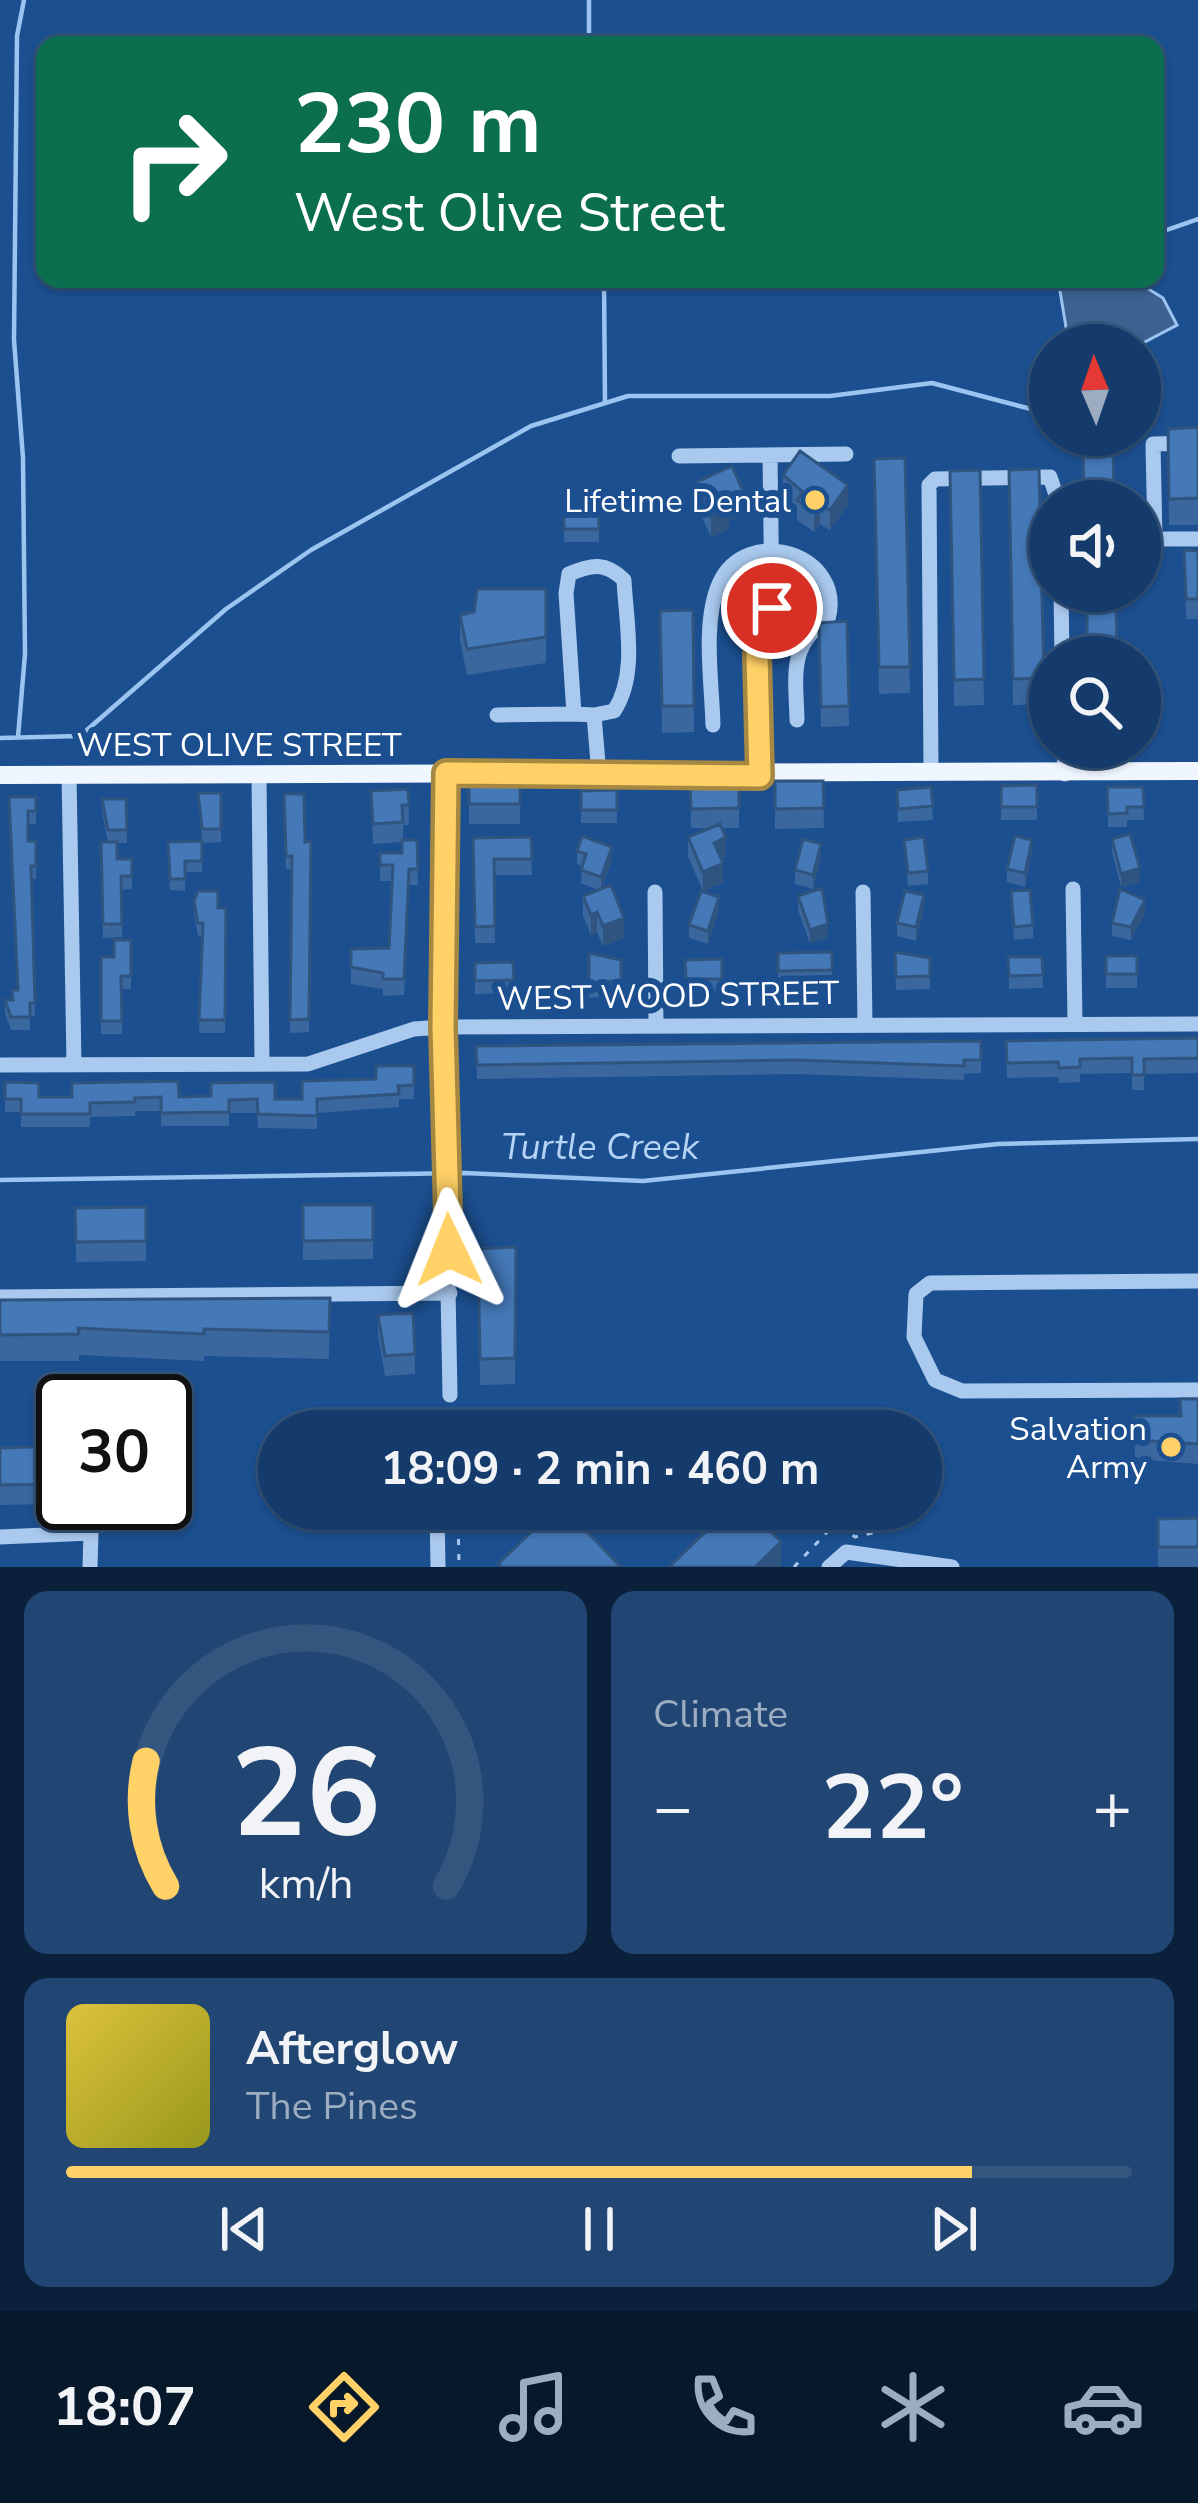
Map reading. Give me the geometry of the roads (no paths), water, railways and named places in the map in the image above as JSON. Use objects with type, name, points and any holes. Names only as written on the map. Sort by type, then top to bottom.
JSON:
[{"type":"main road","name":"WEST OLIVE STREET","points":[[0,775],[1198,771]]},
{"type":"street","points":[[1198,443],[1153,444],[1155,538],[1198,539]]},
{"type":"street","points":[[679,456],[846,454]]},
{"type":"street","points":[[760,776],[757,654],[772,608],[770,455]]},
{"type":"street","points":[[931,771],[926,498],[935,479],[1051,480]]},
{"type":"street","points":[[712,725],[712,621],[719,583],[742,557],[770,549],[792,553],[813,566],[828,587],[828,619],[806,634],[795,652],[797,720]]},
{"type":"street","points":[[497,716],[594,715],[614,711],[625,694],[628,670],[624,580],[611,568],[590,565],[569,574],[566,593],[574,714]]},
{"type":"street","points":[[594,715],[599,775]]},
{"type":"street","points":[[1064,768],[1064,774]]},
{"type":"street","points":[[446,773],[443,1027],[450,1394]]},
{"type":"street","points":[[68,774],[74,1064]]},
{"type":"street","points":[[259,776],[262,1063]]},
{"type":"street","points":[[1073,889],[1076,1022]]},
{"type":"street","points":[[655,892],[656,1026]]},
{"type":"street","points":[[863,892],[866,1023]]},
{"type":"street","name":"WEST WOOD STREET","points":[[0,1065],[308,1064],[414,1029],[443,1027],[1198,1024]]},
{"type":"street","points":[[1198,1281],[930,1283],[916,1294],[914,1337],[935,1380],[962,1391],[1198,1390]]},
{"type":"street","points":[[0,1297],[451,1293]]},
{"type":"street","points":[[437,1530],[438,1567]]},
{"type":"street","points":[[0,1537],[92,1533],[90,1567]]},
{"type":"street","points":[[830,1567],[844,1559],[952,1567]]},
{"type":"water","points":[[1060,288],[1147,288],[1163,298],[1177,325],[1161,333],[1161,324],[1066,324]]},
{"type":"waterway","points":[[18,737],[25,654],[23,458],[14,340],[17,36],[24,0]]},
{"type":"waterway","points":[[589,0],[589,36]]},
{"type":"waterway","points":[[1164,231],[1198,219]]},
{"type":"waterway","points":[[604,288],[605,403]]},
{"type":"waterway","points":[[0,738],[80,736],[226,609],[311,550],[531,426],[628,396],[830,396],[932,383],[1029,408]]},
{"type":"waterway","name":"Turtle Creek","points":[[0,1180],[465,1173],[643,1181],[998,1144],[1198,1139]]},
{"type":"place","name":"Lifetime Dental","points":[[815,500]]},
{"type":"place","name":"Salvation Army","points":[[1171,1447]]}]
